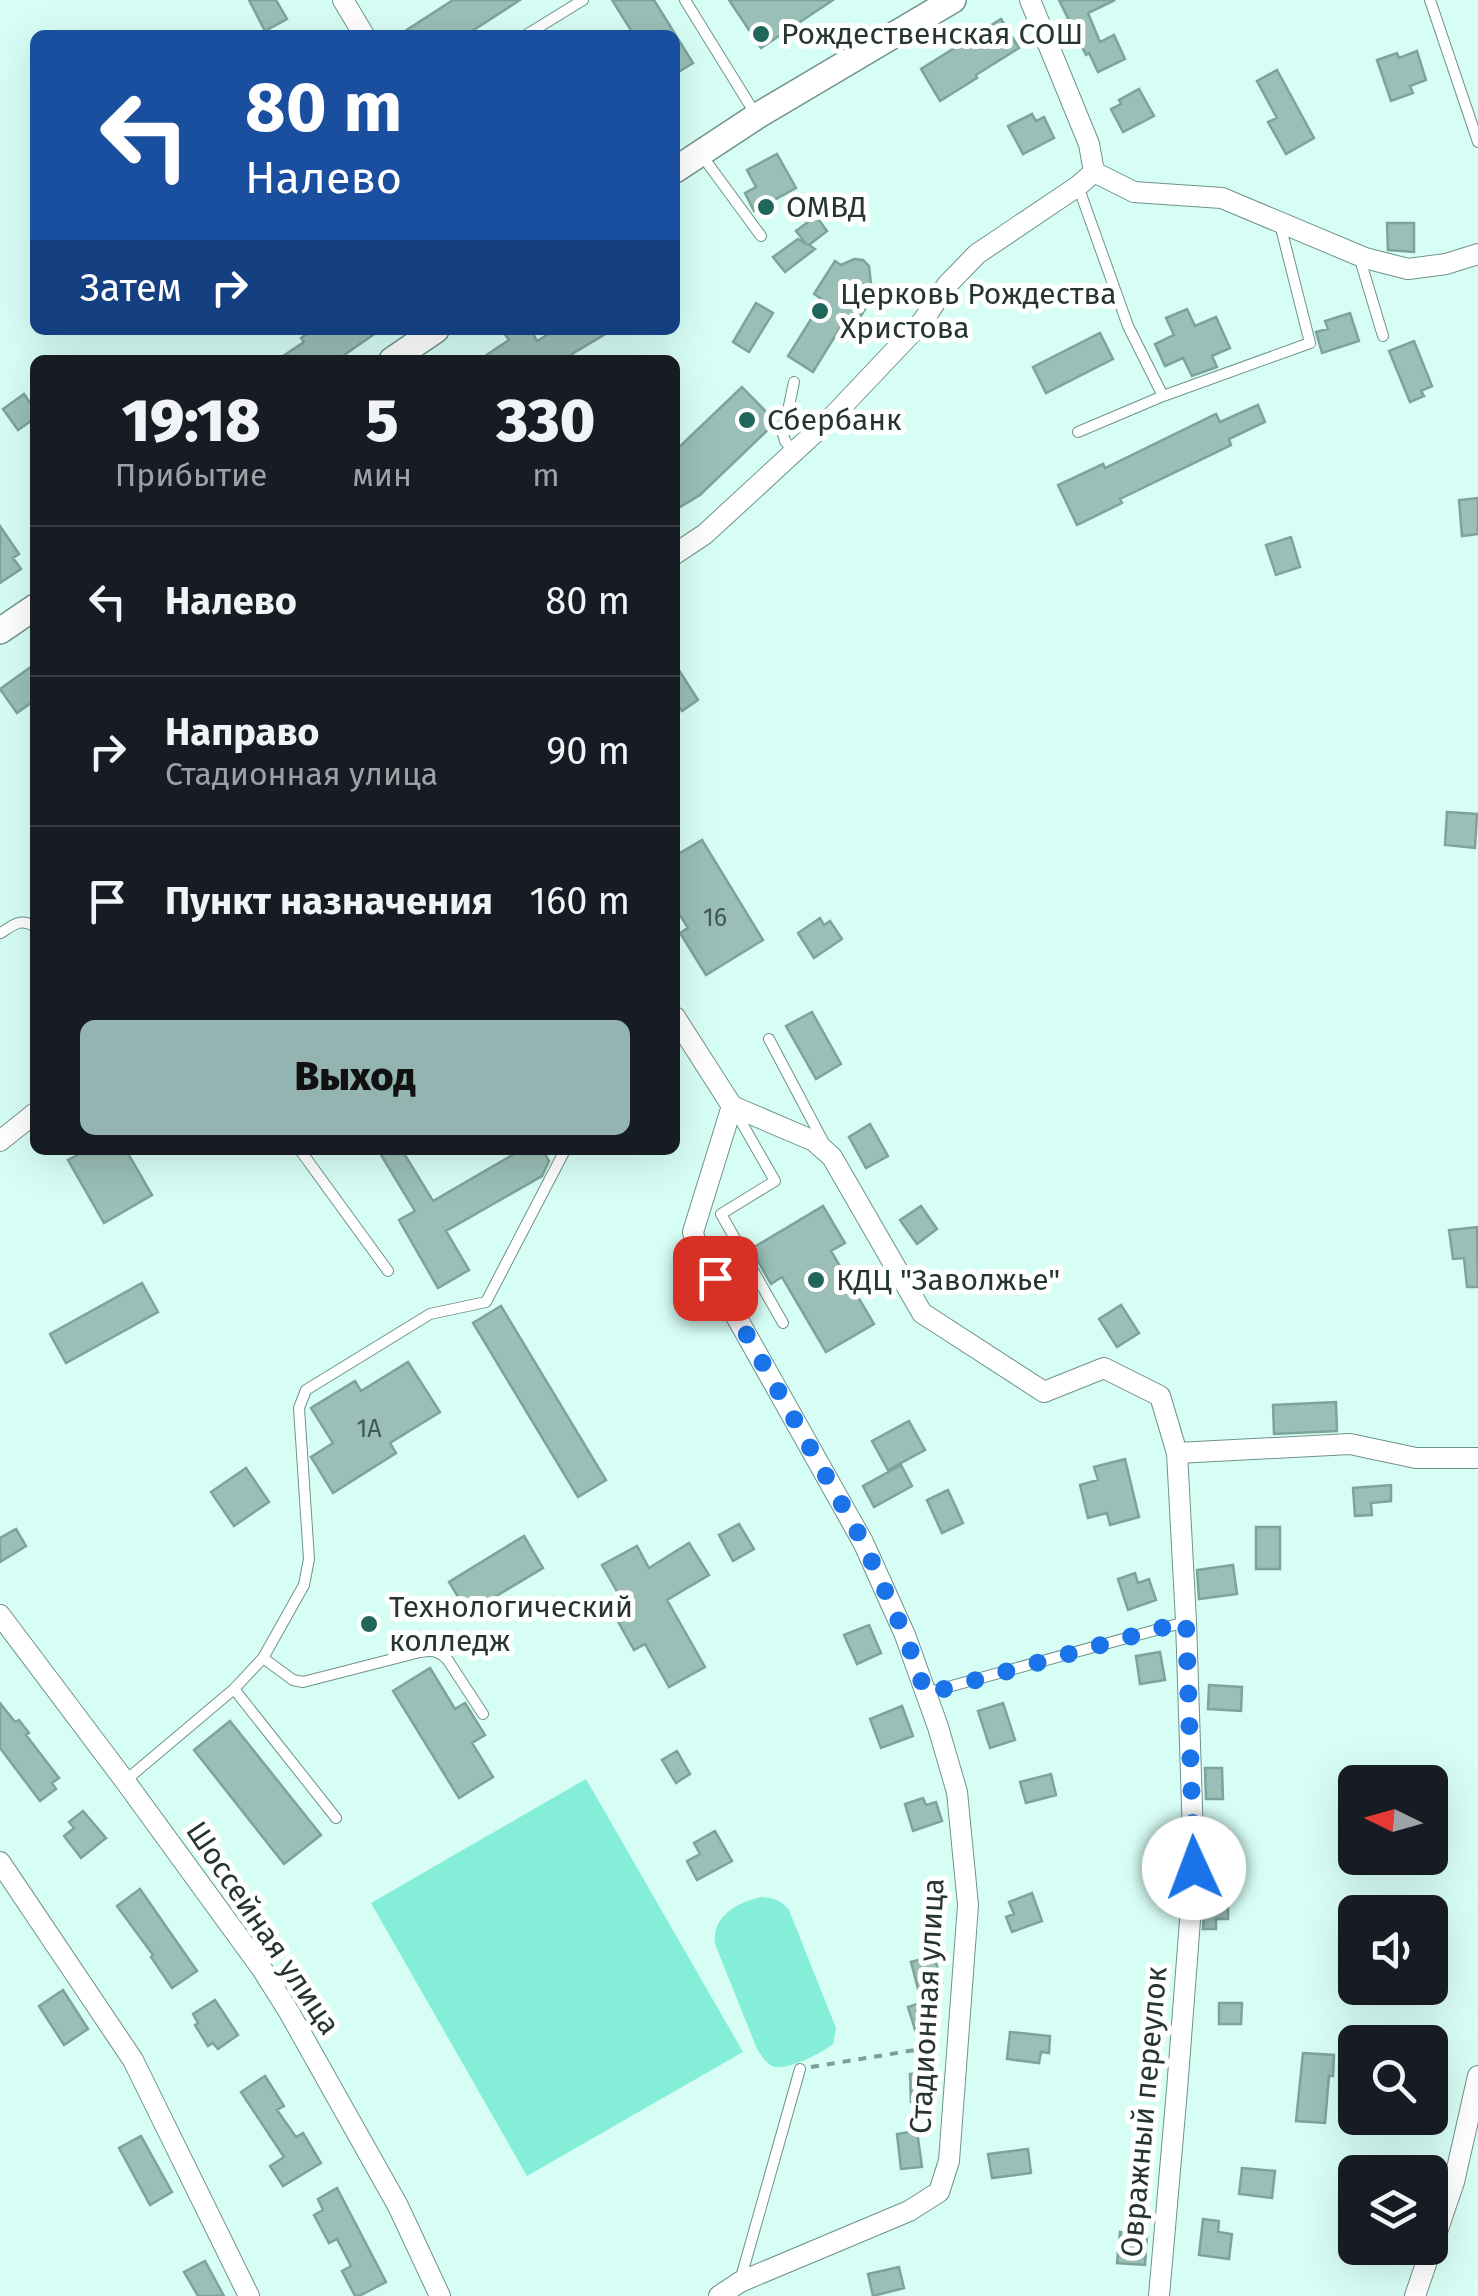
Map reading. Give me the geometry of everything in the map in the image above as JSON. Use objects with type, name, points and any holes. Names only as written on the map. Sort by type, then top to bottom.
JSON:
[{"type":"street","points":[[343,0],[361,30]]},
{"type":"street","points":[[680,167],[757,116],[952,0]]},
{"type":"street","points":[[680,551],[705,534],[833,416],[922,322],[947,285],[976,254],[1086,179],[1090,144],[1030,0]]},
{"type":"street","points":[[1086,179],[1134,192],[1222,198],[1359,256],[1408,269],[1446,264],[1478,254]]},
{"type":"street","points":[[399,355],[429,335]]},
{"type":"street","points":[[0,630],[30,609]]},
{"type":"street","points":[[680,1025],[732,1106],[814,1140],[832,1158]]},
{"type":"street","name":"Стадионная улица","points":[[719,2296],[740,2282],[909,2211],[939,2192],[949,2160],[968,1905],[957,1792],[905,1635],[863,1542],[696,1245],[693,1232],[732,1106]]},
{"type":"street","points":[[0,1141],[30,1117]]},
{"type":"street","name":"Овражный переулок","points":[[832,1158],[922,1313],[1044,1392],[1104,1368],[1160,1396],[1178,1454],[1194,1868],[1159,2296]]},
{"type":"street","points":[[1178,1454],[1350,1444],[1416,1458],[1478,1458]]},
{"type":"street","name":"Шоссейная улица","points":[[0,1615],[262,1969],[398,2206],[440,2296]]},
{"type":"street","points":[[0,1862],[133,2060],[250,2296]]},
{"type":"street","points":[[1416,2296],[1454,2182],[1478,2076]]},
{"type":"lane","points":[[534,30],[582,0]]},
{"type":"lane","points":[[685,0],[757,116]]},
{"type":"lane","points":[[1430,0],[1478,142]]},
{"type":"lane","points":[[700,154],[761,236]]},
{"type":"lane","points":[[1086,179],[1128,326],[1163,396]]},
{"type":"lane","points":[[1078,432],[1163,396],[1310,344],[1280,224]]},
{"type":"lane","points":[[1359,256],[1383,336]]},
{"type":"lane","points":[[794,382],[783,434],[794,452]]},
{"type":"lane","points":[[1,933],[17,922],[30,924]]},
{"type":"lane","points":[[769,1040],[832,1158]]},
{"type":"lane","points":[[732,1106],[775,1181],[720,1214],[782,1323]]},
{"type":"lane","points":[[304,1155],[388,1271]]},
{"type":"lane","points":[[125,1781],[234,1689],[263,1658],[304,1586],[310,1559],[298,1408],[306,1390],[430,1314],[486,1302],[563,1155]]},
{"type":"lane","points":[[926,1694],[1186,1621]]},
{"type":"lane","points":[[263,1658],[293,1680],[303,1682],[420,1652],[439,1652],[483,1714]]},
{"type":"lane","points":[[234,1689],[336,1818]]},
{"type":"lane","points":[[740,2282],[800,2069]]},
{"type":"path","points":[[800,2069],[960,2042]]},
{"type":"green space","points":[[586,1779],[743,2052],[527,2176],[371,1903]]},
{"type":"green space","points":[[761,1897],[776,1900],[789,1910],[836,2028],[833,2044],[789,2066],[770,2064],[757,2049],[715,1944],[722,1918],[743,1903]]},
{"type":"building","points":[[249,0],[276,0],[287,19],[264,30]]},
{"type":"building","points":[[453,0],[520,0],[474,30],[407,30]]},
{"type":"building","points":[[612,0],[654,0],[673,30],[631,30]]},
{"type":"building","points":[[729,0],[833,0],[761,48]]},
{"type":"building","points":[[1059,0],[1115,0],[1088,13],[1100,42],[1114,35],[1125,59],[1098,72]]},
{"type":"building","points":[[1001,19],[1019,48],[940,101],[921,69]]},
{"type":"building","points":[[680,42],[693,63],[680,71]]},
{"type":"building","points":[[1417,51],[1426,80],[1410,86],[1413,93],[1391,101],[1377,60]]},
{"type":"building","points":[[1277,70],[1314,138],[1286,154],[1268,122],[1277,118],[1257,81]]},
{"type":"building","points":[[1139,89],[1154,116],[1123,132],[1111,109]]},
{"type":"building","points":[[1032,114],[1036,121],[1044,117],[1054,138],[1023,154],[1008,126]]},
{"type":"building","points":[[777,154],[796,188],[754,211],[745,193],[756,187],[747,170]]},
{"type":"building","points":[[816,216],[827,231],[809,245],[815,249],[785,272],[773,257],[798,239],[807,245],[796,231]]},
{"type":"building","points":[[1387,223],[1414,223],[1414,252],[1388,250]]},
{"type":"building","points":[[854,259],[869,266],[871,284],[878,289],[857,322],[848,315],[813,372],[788,356],[823,300],[814,294],[835,261],[841,265]]},
{"type":"building","points":[[756,303],[773,313],[749,352],[733,342]]},
{"type":"building","points":[[1187,309],[1195,326],[1216,317],[1230,348],[1212,356],[1217,367],[1192,376],[1183,358],[1165,366],[1155,344],[1174,335],[1166,318]]},
{"type":"building","points":[[1350,313],[1359,341],[1322,353],[1316,332],[1328,329],[1325,321]]},
{"type":"building","points":[[1100,333],[1113,359],[1046,393],[1033,367]]},
{"type":"building","points":[[373,335],[344,355],[284,355],[304,342],[301,338]]},
{"type":"building","points":[[506,335],[534,335],[537,341],[547,335],[604,335],[570,355],[486,355],[509,340]]},
{"type":"building","points":[[1414,341],[1432,386],[1421,391],[1424,396],[1410,402],[1389,351]]},
{"type":"building","points":[[742,387],[776,422],[700,495],[680,507],[680,446]]},
{"type":"building","points":[[24,394],[30,403],[30,422],[18,430],[3,409]]},
{"type":"building","points":[[1258,405],[1265,422],[1229,439],[1231,445],[1120,499],[1122,503],[1077,525],[1058,485],[1103,464],[1105,468],[1216,414],[1220,422]]},
{"type":"building","points":[[1478,498],[1478,534],[1462,536],[1459,500]]},
{"type":"building","points":[[0,526],[19,554],[13,558],[21,569],[0,583]]},
{"type":"building","points":[[1291,537],[1300,567],[1276,575],[1266,545]]},
{"type":"building","points":[[30,668],[30,704],[17,713],[0,689]]},
{"type":"building","points":[[680,672],[698,700],[682,711],[680,708]]},
{"type":"building","points":[[1447,812],[1477,814],[1475,848],[1445,845]]},
{"type":"building","points":[[702,840],[763,940],[706,975],[680,933],[688,928],[680,915],[680,853]]},
{"type":"building","points":[[820,918],[824,925],[830,921],[842,939],[814,958],[798,933]]},
{"type":"building","points":[[812,1012],[841,1064],[816,1079],[786,1026]]},
{"type":"building","points":[[870,1124],[888,1156],[866,1168],[849,1137]]},
{"type":"building","points":[[78,1155],[129,1155],[152,1195],[104,1223],[68,1160]]},
{"type":"building","points":[[381,1155],[405,1155],[433,1201],[512,1155],[546,1155],[549,1161],[542,1176],[446,1231],[469,1270],[438,1288],[399,1220],[415,1211]]},
{"type":"building","name":"КДЦ \"Заволжье\"","points":[[823,1206],[845,1243],[831,1251],[874,1324],[826,1352],[782,1277],[771,1284],[751,1249]]},
{"type":"building","points":[[921,1206],[937,1229],[917,1244],[900,1220]]},
{"type":"building","points":[[1477,1227],[1478,1287],[1467,1287],[1464,1258],[1453,1259],[1449,1230]]},
{"type":"building","points":[[142,1283],[158,1312],[66,1363],[50,1334]]},
{"type":"building","points":[[1121,1305],[1139,1333],[1117,1347],[1099,1319]]},
{"type":"building","points":[[501,1306],[606,1480],[578,1497],[473,1323]]},
{"type":"building","points":[[408,1362],[440,1412],[390,1443],[396,1453],[333,1493],[311,1457],[333,1443],[311,1408],[355,1381],[361,1391]]},
{"type":"building","points":[[1336,1402],[1337,1431],[1274,1434],[1273,1405]]},
{"type":"building","points":[[909,1421],[925,1450],[888,1470],[872,1441]]},
{"type":"building","points":[[1125,1459],[1139,1517],[1110,1525],[1107,1513],[1088,1518],[1080,1485],[1098,1480],[1094,1467]]},
{"type":"building","points":[[901,1465],[912,1486],[874,1507],[863,1486]]},
{"type":"building","points":[[246,1468],[269,1502],[234,1526],[211,1492]]},
{"type":"building","points":[[1391,1485],[1391,1501],[1371,1503],[1372,1515],[1355,1516],[1353,1488]]},
{"type":"building","points":[[948,1490],[963,1523],[942,1533],[927,1500]]},
{"type":"building","points":[[739,1524],[754,1549],[733,1561],[719,1535]]},
{"type":"building","points":[[1256,1527],[1280,1527],[1280,1569],[1256,1569]]},
{"type":"building","points":[[16,1529],[26,1546],[0,1562],[0,1538]]},
{"type":"building","points":[[524,1536],[543,1568],[468,1613],[449,1582]]},
{"type":"building","points":[[689,1543],[709,1575],[667,1600],[705,1667],[669,1687],[645,1644],[634,1650],[616,1618],[628,1611],[602,1565],[637,1546],[649,1568]]},
{"type":"building","points":[[1233,1565],[1237,1594],[1199,1599],[1197,1570]]},
{"type":"building","points":[[1135,1573],[1138,1583],[1149,1579],[1156,1600],[1128,1610],[1118,1579]]},
{"type":"building","points":[[869,1625],[881,1653],[857,1664],[844,1635]]},
{"type":"building","points":[[1160,1652],[1165,1680],[1140,1684],[1136,1656]]},
{"type":"building","points":[[430,1668],[455,1709],[465,1703],[485,1735],[472,1743],[493,1777],[459,1798],[393,1691]]},
{"type":"building","points":[[1209,1685],[1242,1687],[1241,1711],[1208,1709]]},
{"type":"building","points":[[0,1703],[15,1722],[19,1720],[59,1778],[52,1783],[56,1789],[40,1801],[0,1748]]},
{"type":"building","points":[[1003,1703],[1015,1740],[990,1748],[978,1711]]},
{"type":"building","points":[[902,1706],[913,1736],[881,1748],[870,1719]]},
{"type":"building","points":[[230,1721],[321,1835],[284,1864],[194,1750]]},
{"type":"building","points":[[677,1751],[690,1774],[676,1783],[662,1760]]},
{"type":"building","points":[[1205,1768],[1222,1768],[1223,1799],[1206,1799]]},
{"type":"building","points":[[1051,1774],[1056,1795],[1026,1803],[1020,1782]]},
{"type":"building","points":[[923,1798],[926,1805],[936,1802],[942,1821],[913,1831],[905,1804]]},
{"type":"building","points":[[83,1811],[106,1838],[81,1858],[64,1836],[74,1828],[69,1822]]},
{"type":"building","points":[[1228,1830],[1228,1854],[1207,1855],[1207,1831]]},
{"type":"building","points":[[715,1831],[732,1861],[697,1880],[687,1861],[700,1854],[694,1843]]},
{"type":"building","points":[[140,1889],[197,1971],[172,1988],[117,1906]]},
{"type":"building","points":[[1032,1893],[1042,1921],[1012,1932],[1006,1917],[1014,1914],[1009,1902]]},
{"type":"building","points":[[1205,1900],[1228,1900],[1228,1919],[1216,1919],[1216,1929],[1203,1929]]},
{"type":"building","points":[[934,1956],[942,1983],[918,1989],[911,1962]]},
{"type":"building","points":[[63,1990],[88,2029],[64,2045],[39,2006]]},
{"type":"building","points":[[215,2000],[238,2035],[218,2049],[213,2043],[208,2046],[193,2014]]},
{"type":"building","points":[[929,2000],[939,2028],[917,2036],[908,2007]]},
{"type":"building","points":[[1219,2003],[1242,2003],[1241,2024],[1219,2024]]},
{"type":"building","points":[[1010,2032],[1050,2036],[1049,2053],[1041,2052],[1039,2063],[1007,2059]]},
{"type":"building","points":[[1303,2053],[1334,2055],[1325,2123],[1296,2121]]},
{"type":"building","points":[[931,2073],[932,2101],[911,2102],[910,2074]]},
{"type":"building","points":[[265,2076],[284,2106],[277,2110],[296,2137],[303,2133],[321,2163],[283,2186],[270,2166],[284,2157],[241,2092]]},
{"type":"building","points":[[917,2131],[922,2167],[901,2169],[897,2134]]},
{"type":"building","points":[[141,2136],[172,2192],[150,2205],[119,2148]]},
{"type":"building","points":[[1028,2149],[1031,2173],[992,2178],[988,2154]]},
{"type":"building","points":[[1242,2168],[1275,2171],[1272,2198],[1239,2194]]},
{"type":"building","points":[[337,2188],[386,2282],[359,2296],[355,2296],[342,2271],[351,2266],[337,2239],[329,2243],[314,2215],[323,2210],[318,2199]]},
{"type":"building","points":[[1203,2219],[1219,2221],[1218,2232],[1232,2234],[1229,2259],[1199,2255]]},
{"type":"building","points":[[1120,2232],[1147,2235],[1145,2265],[1117,2263]]},
{"type":"building","points":[[205,2261],[224,2296],[198,2296],[184,2272]]},
{"type":"building","points":[[899,2267],[904,2288],[873,2296],[868,2274]]},
{"type":"place","name":"Рождественская СОШ","points":[[761,34]]},
{"type":"place","name":"ОМВД","points":[[766,207]]},
{"type":"place","name":"Церковь Рождества Христова","points":[[820,311]]},
{"type":"place","name":"Сбербанк","points":[[747,420]]},
{"type":"place","name":"КДЦ \"Заволжье\"","points":[[816,1280]]},
{"type":"place","name":"Технологический колледж","points":[[369,1624]]},
{"type":"route","points":[[715,1278],[863,1542],[905,1635],[926,1694],[1186,1621],[1194,1868]]}]
